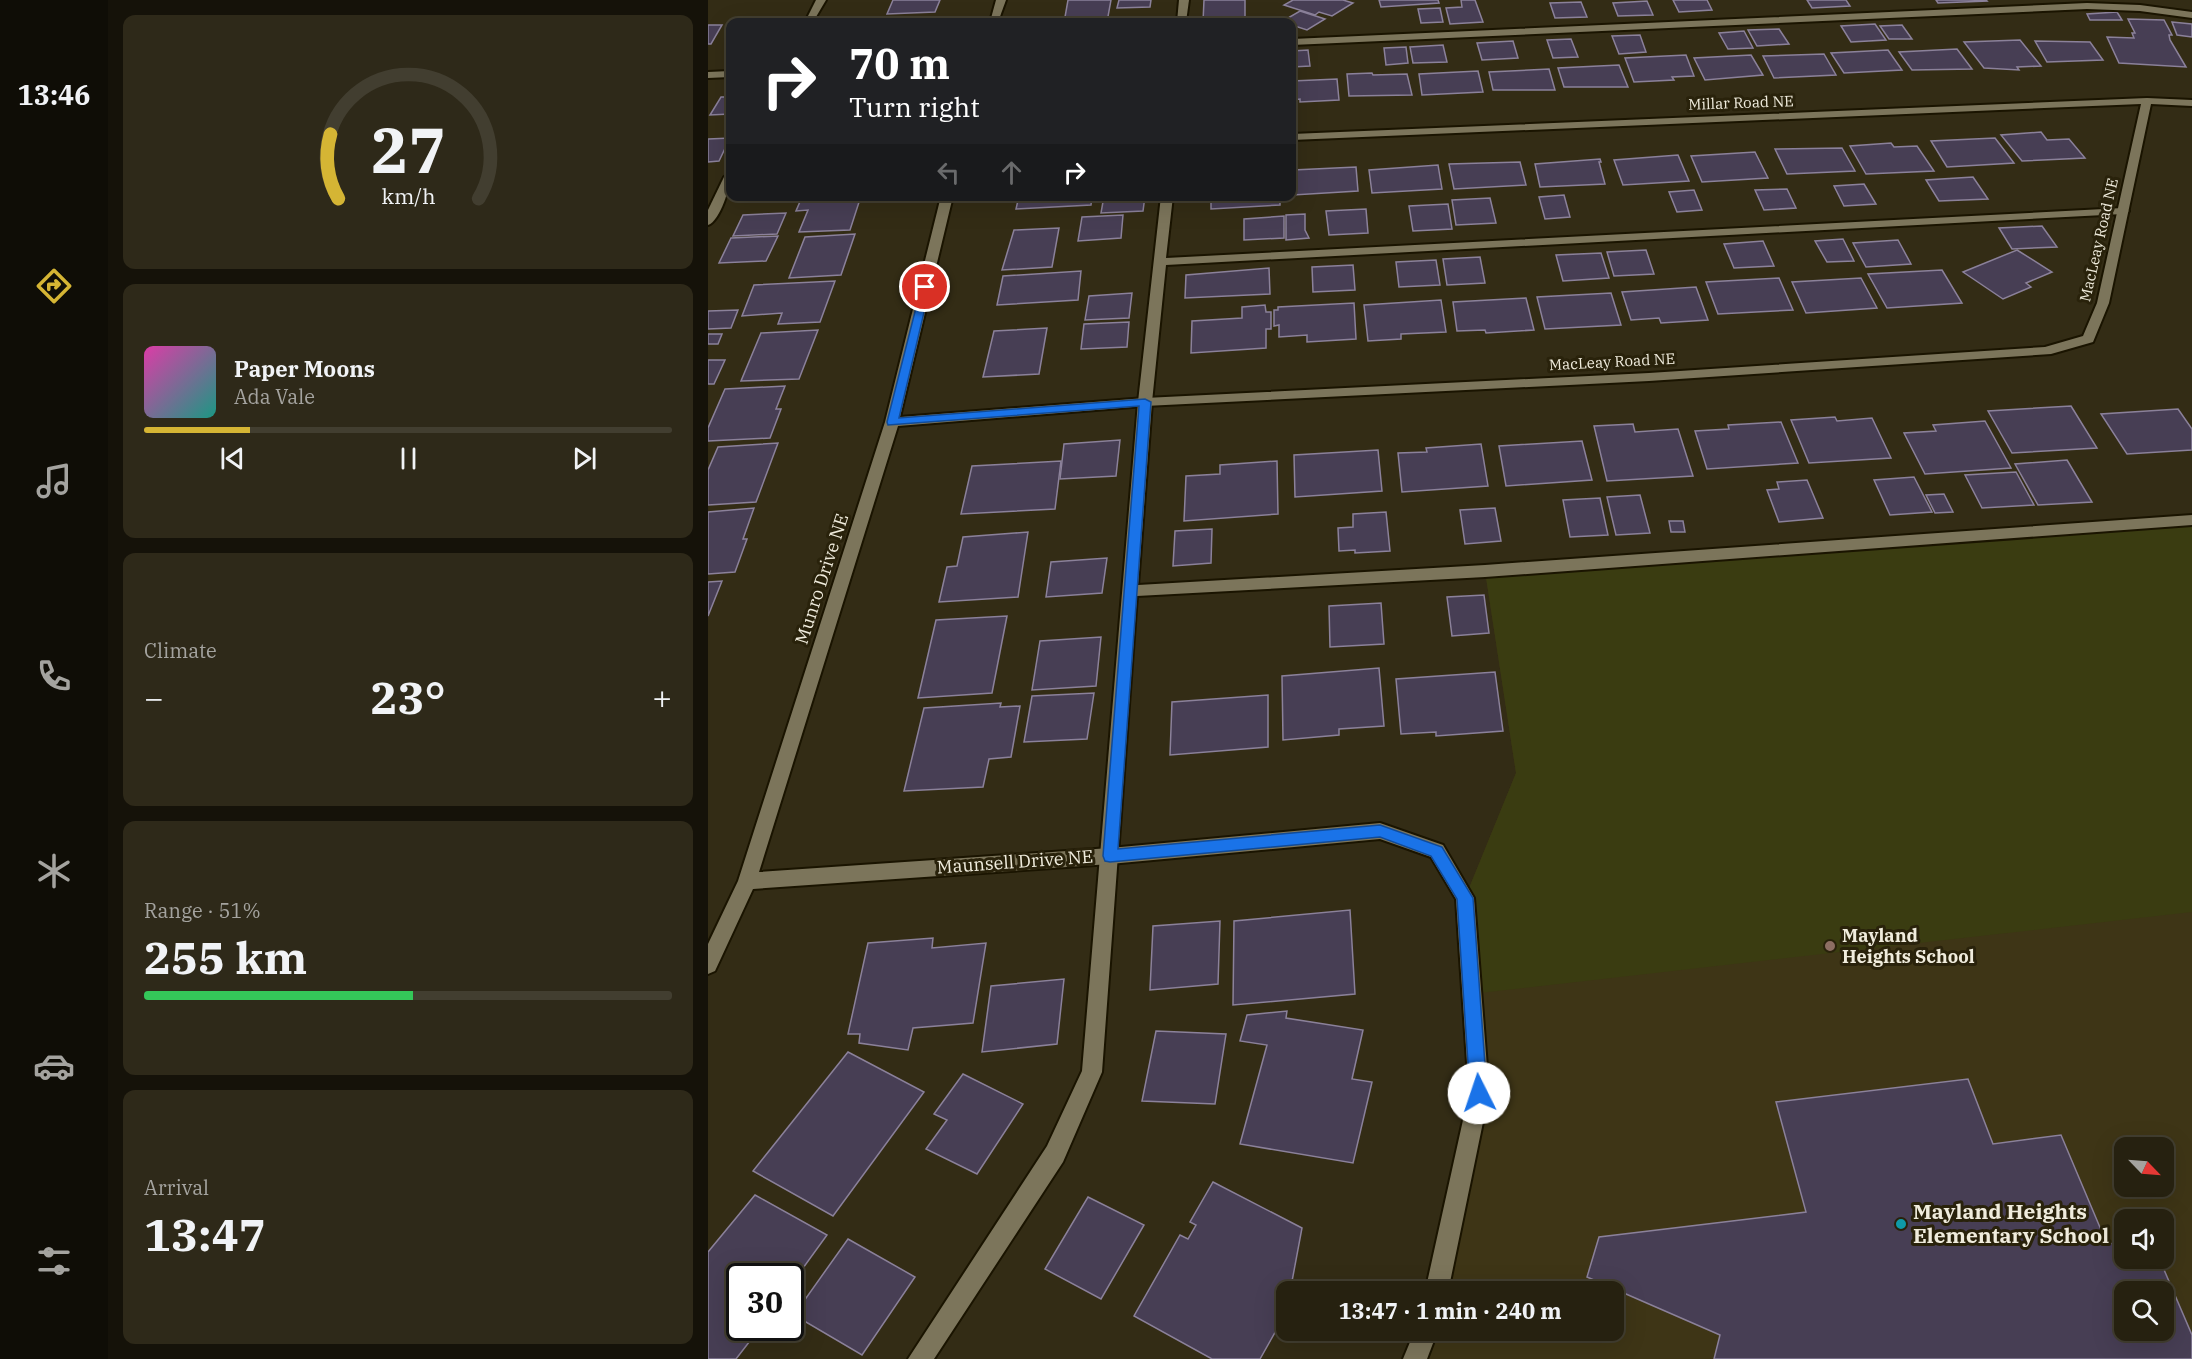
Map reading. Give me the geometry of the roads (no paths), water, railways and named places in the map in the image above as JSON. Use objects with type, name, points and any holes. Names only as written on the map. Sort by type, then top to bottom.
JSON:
[{"type":"street","points":[[811,18],[821,0]]},
{"type":"street","points":[[995,18],[1001,0]]},
{"type":"street","points":[[1182,18],[1184,0]]},
{"type":"street","points":[[1296,42],[2087,6],[2140,8],[2192,15]]},
{"type":"street","points":[[708,75],[726,74]]},
{"type":"street","name":"Millar Road NE","points":[[1296,137],[2147,101],[2192,103]]},
{"type":"street","name":"MacLeay Road NE","points":[[892,422],[1145,402],[1649,377],[2046,351],[2088,339],[2103,303],[2147,101]]},
{"type":"street","points":[[708,222],[726,185]]},
{"type":"street","name":"Munro Drive NE","points":[[708,964],[747,881],[892,422],[946,201]]},
{"type":"street","points":[[920,1359],[1055,1154],[1092,1072],[1132,591],[1145,402],[1166,201]]},
{"type":"street","points":[[1160,262],[2123,211]]},
{"type":"street","points":[[1132,591],[1497,570],[2192,520]]},
{"type":"street","name":"Maunsell Drive NE","points":[[747,881],[1110,856],[1380,831],[1437,851],[1465,898],[1479,1093],[1438,1281]]},
{"type":"street","points":[[1415,1359],[1422,1341]]},
{"type":"place","name":"Mayland Heights School","points":[[1830,946]]},
{"type":"place","name":"Mayland Heights Elementary School","points":[[1901,1224]]}]
